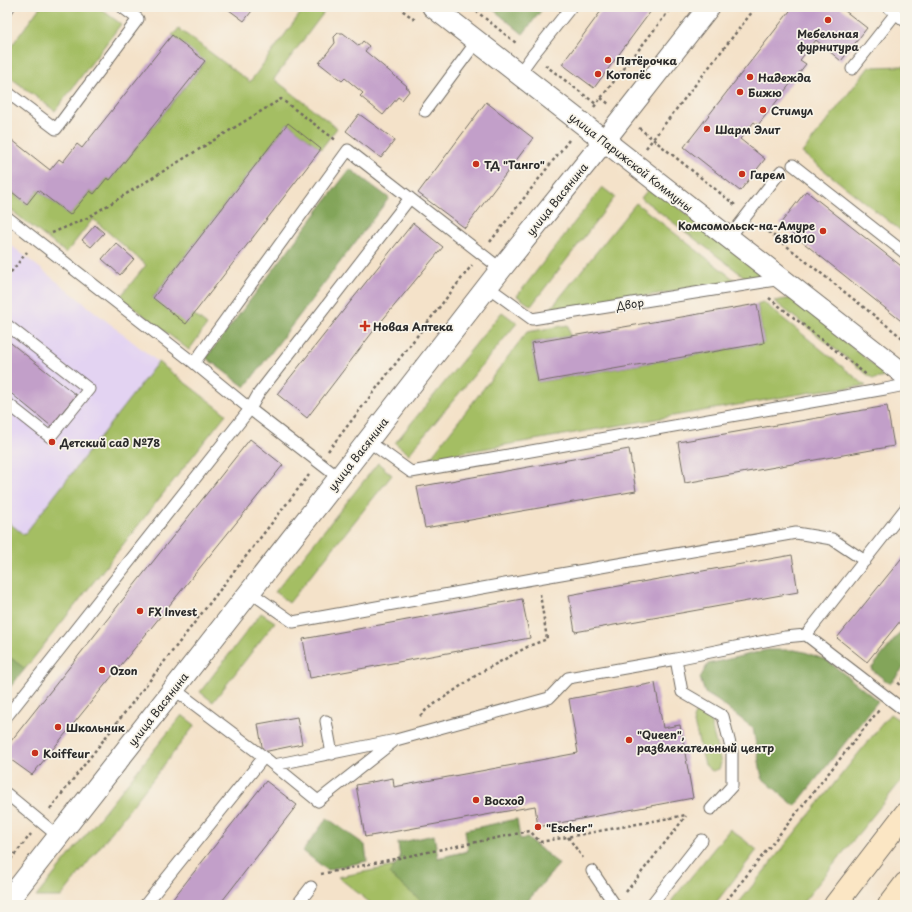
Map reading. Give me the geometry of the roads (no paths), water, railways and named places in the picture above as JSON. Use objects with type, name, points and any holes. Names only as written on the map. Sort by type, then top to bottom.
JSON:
[{"type":"main road","points":[[835,905],[905,814]]},
{"type":"main road","points":[[888,905],[905,884]]},
{"type":"street","name":"улица Парижской Коммуны","points":[[433,7],[904,374]]},
{"type":"street","name":"улица Васянина","points":[[7,902],[501,269],[709,7]]},
{"type":"lane","points":[[7,92],[56,129],[138,19],[122,7]]},
{"type":"lane","points":[[519,74],[571,7]]},
{"type":"lane","points":[[852,69],[892,10],[905,21]]},
{"type":"lane","points":[[425,111],[477,41]]},
{"type":"lane","points":[[194,363],[348,150],[501,269]]},
{"type":"lane","points":[[793,165],[905,253]]},
{"type":"lane","points":[[729,238],[781,171]]},
{"type":"lane","points":[[7,716],[250,409],[258,393],[410,198]]},
{"type":"lane","points":[[7,217],[339,478]]},
{"type":"lane","name":"Двор","points":[[488,287],[532,319],[782,279]]},
{"type":"lane","points":[[7,324],[88,389],[50,437],[7,403]]},
{"type":"lane","points":[[368,441],[411,472],[878,391],[904,374]]},
{"type":"lane","points":[[806,635],[905,509]]},
{"type":"lane","points":[[250,592],[293,622],[796,533],[832,539],[865,561]]},
{"type":"lane","points":[[274,765],[396,740],[549,698],[568,678],[785,636],[806,635],[905,711]]},
{"type":"lane","points":[[676,658],[682,692],[723,716],[732,752],[732,786],[711,809]]},
{"type":"lane","points":[[174,688],[264,757],[318,801],[396,740]]},
{"type":"lane","points":[[326,721],[332,754]]},
{"type":"lane","points":[[145,905],[264,757]]},
{"type":"lane","points":[[7,794],[58,836]]},
{"type":"lane","points":[[652,905],[702,840]]},
{"type":"lane","points":[[592,871],[615,905]]},
{"type":"lane","points":[[297,905],[310,887]]},
{"type":"place","name":"Мебельная фурнитура","points":[[828,20]]},
{"type":"place","name":"Пятёрочка","points":[[608,60]]},
{"type":"place","name":"Котопёс","points":[[598,74]]},
{"type":"place","name":"Надежда","points":[[750,77]]},
{"type":"place","name":"Бижю","points":[[740,92]]},
{"type":"place","name":"Стимул","points":[[763,110]]},
{"type":"place","name":"Шарм Элит","points":[[707,129]]},
{"type":"place","name":"ТД \"Танго\"","points":[[476,164]]},
{"type":"place","name":"Гарем","points":[[742,174]]},
{"type":"place","name":"Комсомольск-на-Амуре 681010","points":[[823,231]]},
{"type":"place","name":"Новая Аптека","points":[[365,326]]},
{"type":"place","name":"Детский сад №78","points":[[52,442]]},
{"type":"place","name":"FX Invest","points":[[140,611]]},
{"type":"place","name":"Ozon","points":[[102,670]]},
{"type":"place","name":"Школьник","points":[[58,727]]},
{"type":"place","name":"\"Queen\", развлекательный центр","points":[[629,740]]},
{"type":"place","name":"Koiffeur","points":[[35,753]]},
{"type":"place","name":"Восход","points":[[476,800]]},
{"type":"place","name":"\"Escher\"","points":[[538,827]]}]
